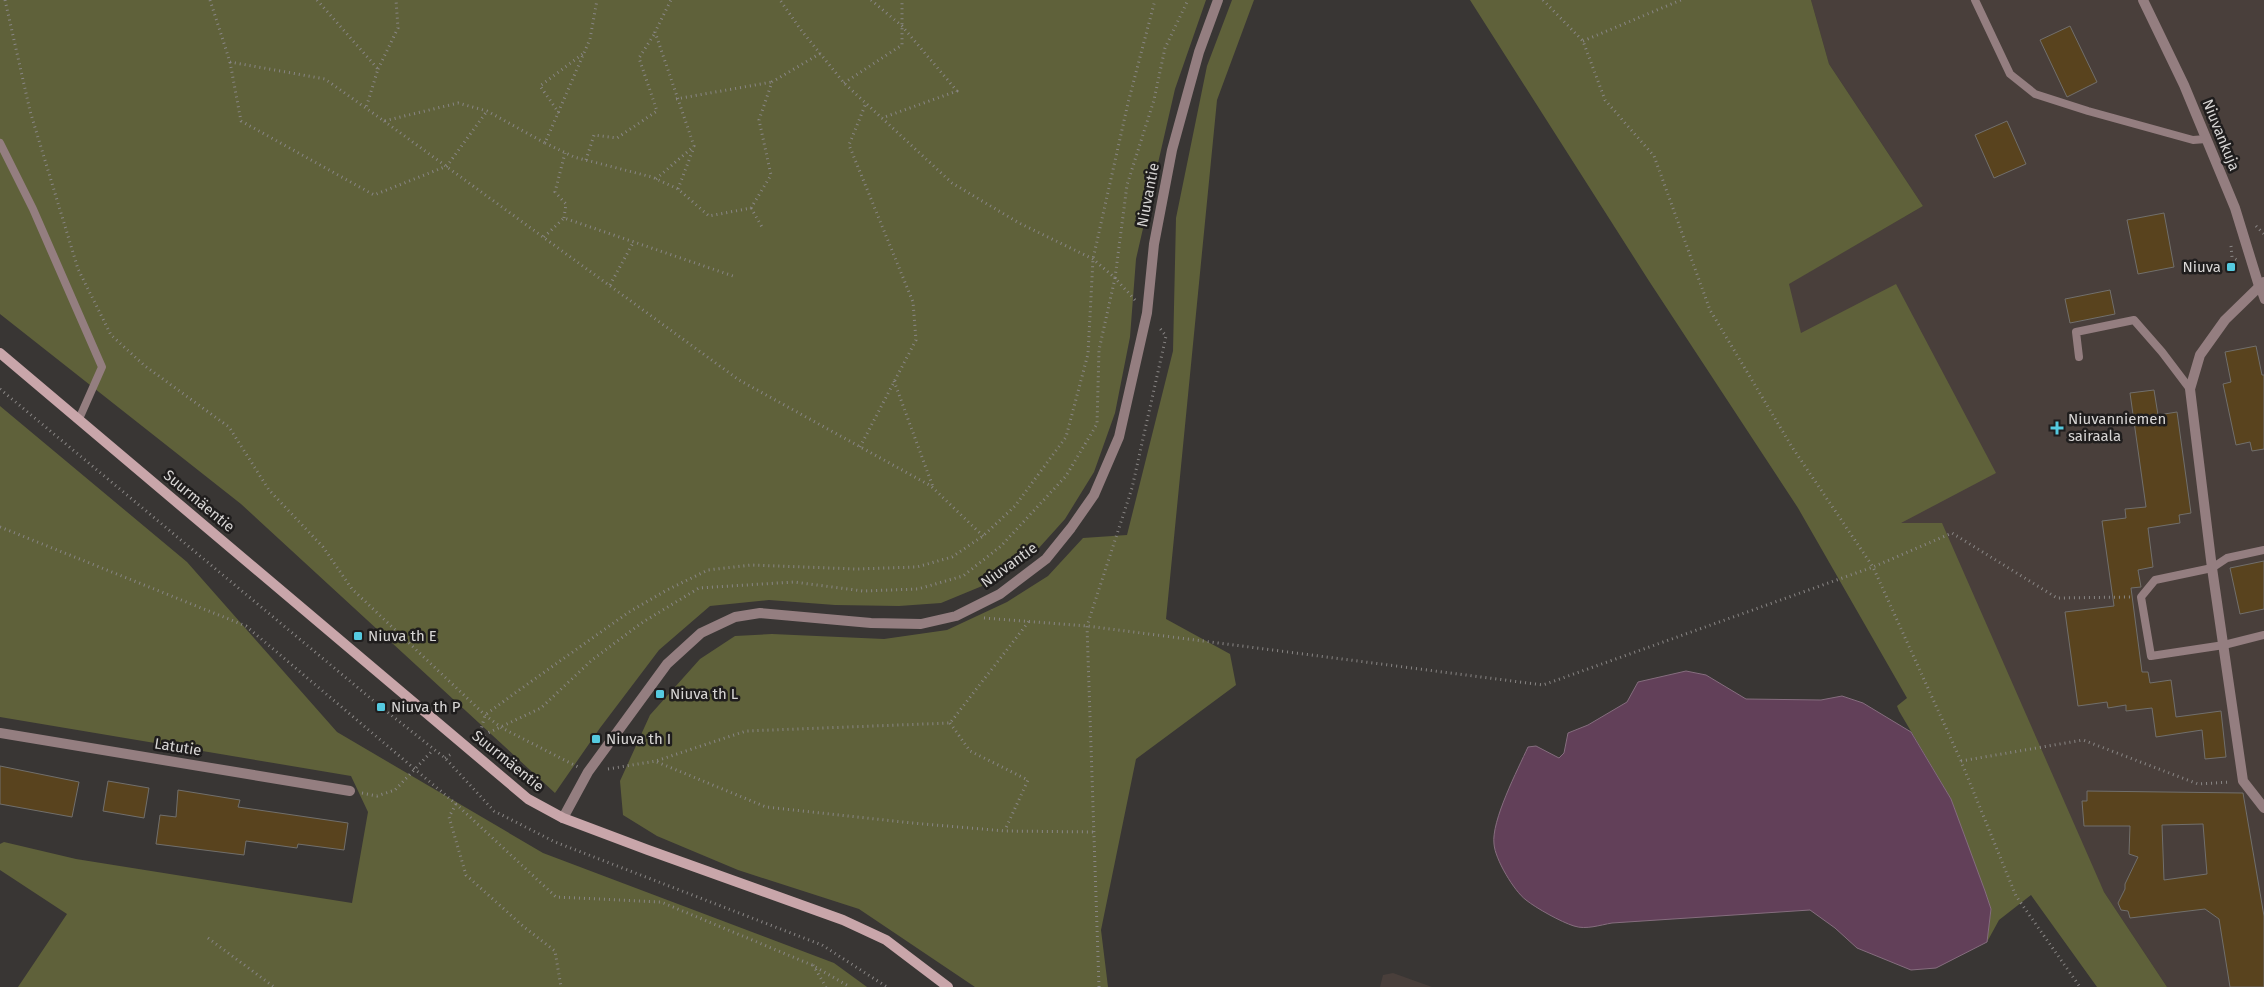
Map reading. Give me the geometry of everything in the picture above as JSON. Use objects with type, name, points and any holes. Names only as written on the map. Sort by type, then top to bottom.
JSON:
[{"type":"main road","name":"Suurmäentie","points":[[0,353],[528,799],[563,818],[843,920],[886,940],[948,987]]},
{"type":"street","name":"Niuvantie","points":[[563,818],[588,772],[667,664],[701,633],[735,617],[760,613],[871,623],[921,624],[956,616],[1000,594],[1046,559],[1072,528],[1094,495],[1119,437],[1147,313],[1154,244],[1172,150],[1199,52],[1218,0]]},
{"type":"street","name":"Niuvankuja","points":[[2143,0],[2184,85],[2235,208],[2261,284]]},
{"type":"street","points":[[2261,284],[2225,320],[2200,355],[2190,389],[2212,568],[2243,781],[2264,808]]},
{"type":"street","name":"Latutie","points":[[0,733],[350,791]]},
{"type":"lane","points":[[1975,0],[2010,74],[2035,94],[2088,112],[2193,140],[2206,140]]},
{"type":"lane","points":[[0,142],[33,209],[102,367],[79,420]]},
{"type":"lane","points":[[2261,284],[2264,300]]},
{"type":"lane","points":[[2079,357],[2076,332],[2134,320],[2162,352],[2190,389]]},
{"type":"lane","points":[[2264,550],[2228,558],[2212,568],[2155,580],[2141,597],[2151,656],[2224,645],[2264,635]]},
{"type":"path","points":[[5,0],[30,111],[78,269],[111,335],[145,366],[229,427],[269,490],[323,547],[352,589],[485,715],[502,728],[588,772],[656,761],[746,731],[950,723],[1030,620]]},
{"type":"path","points":[[210,0],[230,62],[242,121],[374,194],[447,166],[487,111]]},
{"type":"path","points":[[316,0],[378,69]]},
{"type":"path","points":[[366,108],[378,69],[398,28],[396,0]]},
{"type":"path","points":[[545,143],[590,39],[597,0]]},
{"type":"path","points":[[586,160],[594,135],[617,138],[657,111],[639,58],[671,0]]},
{"type":"path","points":[[780,0],[820,54],[844,82],[952,183],[1019,223],[1093,259],[1115,278],[1100,350],[1097,424],[1066,476],[1001,546],[963,576],[918,589],[863,591],[794,582],[699,588],[643,622],[592,660],[541,708],[502,728],[479,737],[485,715],[629,612],[667,590],[708,570],[751,565],[856,569],[917,567],[952,557],[983,536],[1015,506],[1066,437],[1088,354],[1093,259],[1128,104],[1155,0]]},
{"type":"path","points":[[871,0],[902,26],[957,91],[882,118]]},
{"type":"path","points":[[844,82],[902,45],[902,0]]},
{"type":"path","points":[[1543,0],[1583,41],[1605,100],[1654,156],[1710,310],[1792,447],[1873,567],[1961,761],[2016,896],[2080,987]]},
{"type":"path","points":[[1583,41],[1682,0]]},
{"type":"path","points":[[655,32],[676,99],[694,146],[678,189]]},
{"type":"path","points":[[559,113],[540,86],[584,53]]},
{"type":"path","points":[[676,99],[772,82],[820,54]]},
{"type":"path","points":[[230,62],[325,79],[739,380],[934,490],[983,536]]},
{"type":"path","points":[[384,121],[458,103],[487,111],[565,153],[656,179],[678,189],[709,216],[751,208],[771,175],[759,120],[772,82]]},
{"type":"path","points":[[860,447],[916,340],[913,302],[849,145],[866,103]]},
{"type":"path","points":[[656,179],[694,146]]},
{"type":"path","points":[[544,237],[564,218],[566,204],[555,192],[565,153]]},
{"type":"path","points":[[751,208],[762,227]]},
{"type":"path","points":[[564,218],[733,276]]},
{"type":"path","points":[[610,285],[634,242]]},
{"type":"path","points":[[894,381],[934,490]]},
{"type":"path","points":[[0,527],[246,626],[456,804],[556,896],[660,902],[812,965],[850,987]]},
{"type":"path","points":[[956,616],[1030,620],[1087,626],[1543,685],[1873,567],[1952,533],[2057,598],[2141,597]]},
{"type":"path","points":[[1087,626],[1099,987]]},
{"type":"path","points":[[950,723],[970,751],[1028,780],[1005,830]]},
{"type":"path","points":[[1961,761],[2083,740],[2198,784],[2243,781]]},
{"type":"path","points":[[350,791],[377,796],[395,790],[416,770],[432,750]]},
{"type":"path","points":[[656,761],[766,807],[912,823],[1005,830],[1094,832]]},
{"type":"path","points":[[456,804],[449,817],[466,875],[524,927],[555,951],[561,987]]},
{"type":"path","points":[[208,938],[274,987]]},
{"type":"path","points":[[812,965],[826,987]]},
{"type":"shaded area","name":"Niuvanniemen sairaala","points":[[1811,0],[2264,0],[2264,987],[2167,987],[2104,892],[1900,523],[1801,334],[1788,284],[1923,206],[1829,64]]},
{"type":"shaded area","points":[[1686,671],[1706,675],[1746,699],[1821,700],[1842,696],[1863,703],[1911,732],[1951,799],[1985,891],[1991,909],[1987,942],[1936,968],[1911,970],[1857,948],[1835,928],[1810,910],[1612,923],[1583,928],[1574,926],[1542,911],[1521,896],[1498,858],[1494,844],[1494,834],[1501,809],[1528,747],[1536,746],[1559,758],[1564,753],[1568,733],[1588,725],[1627,702],[1638,682]]},
{"type":"shaded area","points":[[1393,973],[1432,987],[1380,987],[1383,975]]},
{"type":"green space","points":[[0,0],[1206,0],[1175,89],[1136,259],[1130,337],[1115,413],[1094,472],[1065,519],[1029,559],[987,584],[941,603],[899,606],[835,605],[769,600],[710,606],[659,650],[600,728],[555,793],[241,504],[0,314]]},
{"type":"green space","points":[[1232,0],[1254,0],[1217,100],[1166,619],[1230,654],[1236,685],[1136,759],[1101,930],[1108,987],[975,987],[859,909],[738,870],[657,836],[623,815],[620,781],[650,715],[700,659],[735,636],[772,634],[884,639],[947,630],[1007,602],[1048,576],[1083,538],[1127,535],[1173,351],[1176,218],[1207,66]]},
{"type":"green space","points":[[1470,0],[1811,0],[1829,64],[1923,206],[1789,284],[1801,333],[1896,284],[1996,473],[1901,523],[1942,523],[2104,892],[2167,987],[2097,987],[2031,895],[1999,920],[1987,942],[1991,910],[1951,799],[1897,706],[1907,698],[1798,508],[1649,281]]},
{"type":"green space","points":[[0,406],[187,562],[337,732],[543,853],[834,963],[867,987],[18,987],[67,914],[0,870],[0,844],[4,842],[76,859],[352,903],[368,812],[351,776],[0,717]]},
{"type":"building","points":[[2070,26],[2097,82],[2067,97],[2040,40]]},
{"type":"building","points":[[2007,121],[2026,164],[1994,178],[1975,135]]},
{"type":"building","points":[[2164,213],[2174,267],[2138,274],[2127,220]]},
{"type":"building","points":[[2110,290],[2115,314],[2070,323],[2065,299]]},
{"type":"building","points":[[2256,346],[2262,375],[2264,375],[2264,449],[2252,451],[2250,442],[2236,445],[2223,384],[2231,382],[2225,352]]},
{"type":"building","points":[[2154,390],[2158,415],[2177,412],[2191,513],[2179,515],[2180,523],[2148,528],[2153,567],[2138,570],[2141,587],[2131,588],[2142,672],[2148,672],[2150,683],[2171,680],[2176,717],[2221,711],[2226,757],[2205,759],[2202,730],[2156,737],[2152,708],[2126,711],[2126,705],[2108,708],[2107,702],[2078,706],[2065,612],[2114,606],[2102,521],[2126,518],[2125,509],[2146,507],[2130,393]]},
{"type":"building","points":[[2264,561],[2264,609],[2240,614],[2230,568]]},
{"type":"building","points":[[0,766],[79,782],[72,817],[0,804]]},
{"type":"building","points":[[108,781],[149,788],[144,818],[103,811]]},
{"type":"building","points":[[178,790],[240,800],[238,807],[348,823],[344,850],[298,844],[297,848],[246,841],[244,855],[156,844],[160,815],[176,817]]},
{"type":"building","points":[[2087,791],[2243,793],[2264,916],[2264,987],[2230,987],[2219,919],[2205,909],[2130,918],[2128,911],[2121,910],[2118,903],[2138,857],[2129,854],[2130,826],[2084,826],[2082,801],[2087,801]],"holes":[[[2203,824],[2207,874],[2164,880],[2162,825]]]},
{"type":"place","name":"Niuva","points":[[2231,267]]},
{"type":"place","name":"Niuvanniemen sairaala","points":[[2057,428]]},
{"type":"place","name":"Niuva th E","points":[[358,636]]},
{"type":"place","name":"Niuva th L","points":[[660,694]]},
{"type":"place","name":"Niuva th P","points":[[381,707]]},
{"type":"place","name":"Niuva th I","points":[[596,739]]}]
